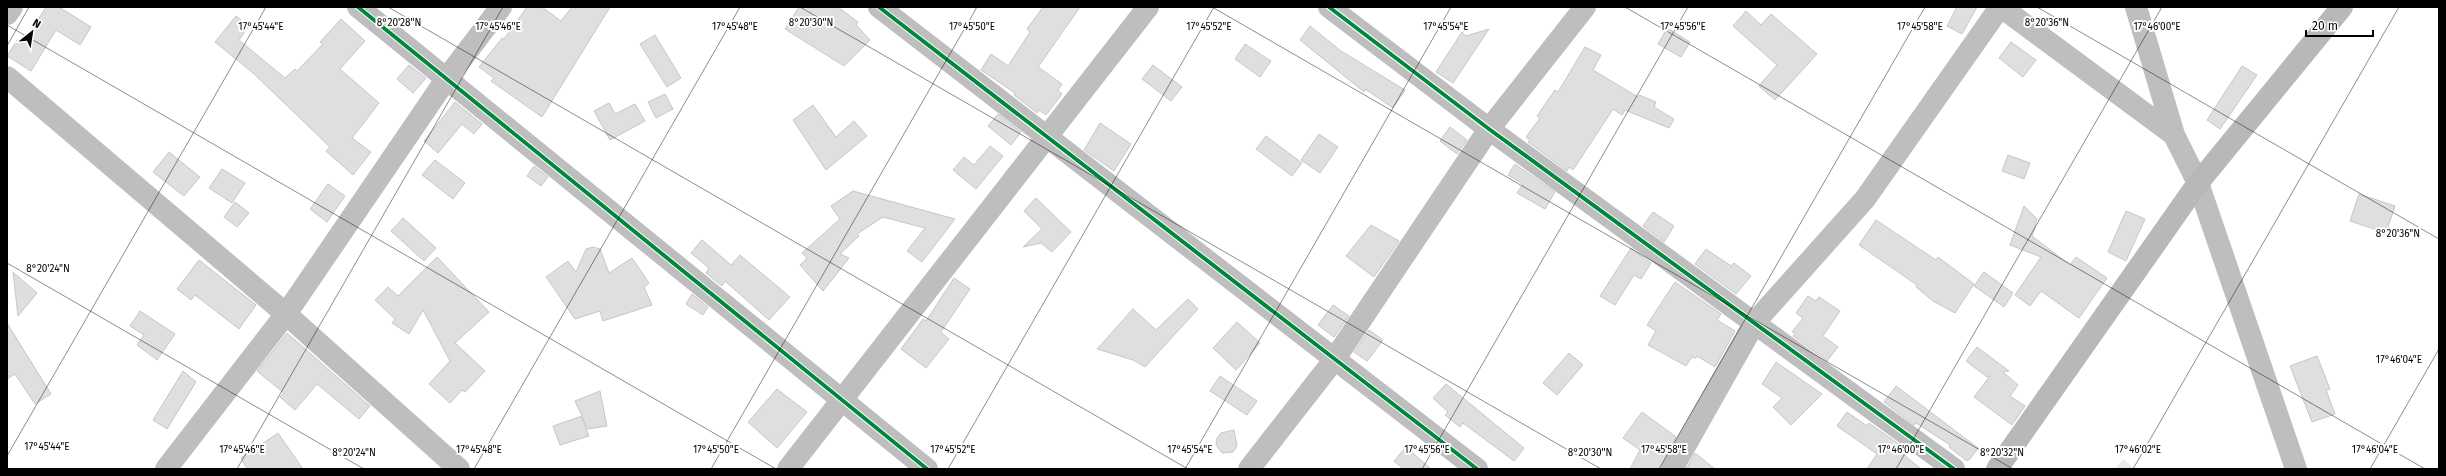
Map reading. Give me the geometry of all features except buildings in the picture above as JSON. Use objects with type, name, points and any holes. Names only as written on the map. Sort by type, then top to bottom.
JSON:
[{"type":"main road","points":[[1997,469],[2198,184],[2342,7]]},
{"type":"street","points":[[7,14],[12,7]]},
{"type":"street","points":[[358,7],[927,469]]},
{"type":"street","points":[[166,469],[286,314],[447,78],[500,7]]},
{"type":"street","points":[[879,7],[1477,469]]},
{"type":"street","points":[[788,469],[1148,7]]},
{"type":"street","points":[[1329,7],[1489,129],[1755,322],[1954,469]]},
{"type":"street","points":[[1249,469],[1334,360],[1489,129],[1585,7]]},
{"type":"street","points":[[1672,469],[1755,322],[1865,199],[2001,7],[2174,135]]},
{"type":"street","points":[[2136,7],[2174,135],[2198,184],[2296,469]]},
{"type":"street","points":[[7,77],[286,314],[459,469]]},
{"type":"shaded area","points":[[2123,459],[2135,469],[2115,469]]},
{"type":"cycle path","points":[[358,7],[927,469]]},
{"type":"cycle path","points":[[879,7],[1477,469]]},
{"type":"cycle path","points":[[1329,7],[1489,129],[1954,469]]}]
